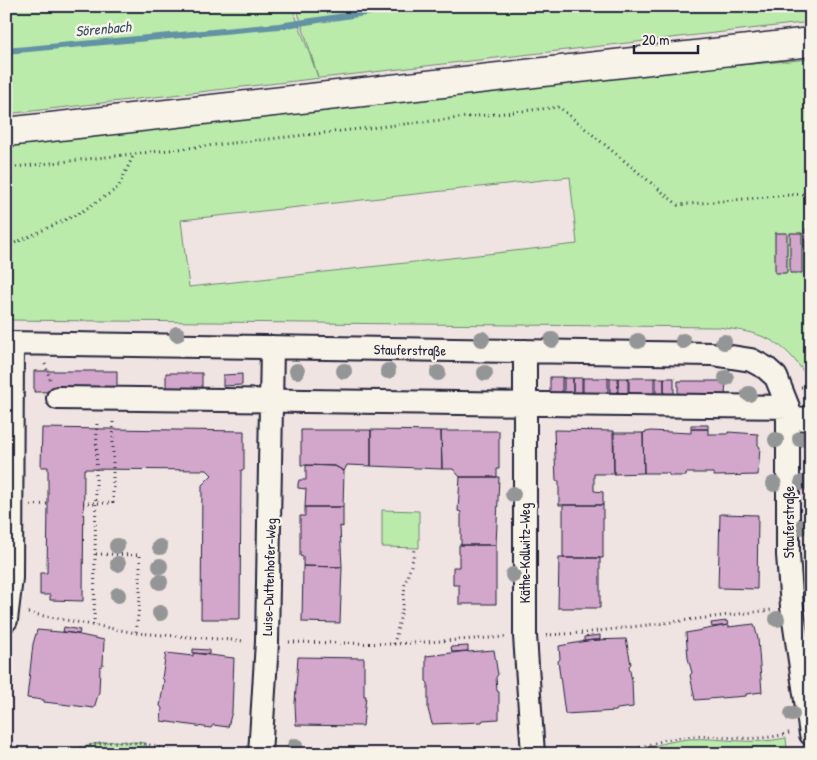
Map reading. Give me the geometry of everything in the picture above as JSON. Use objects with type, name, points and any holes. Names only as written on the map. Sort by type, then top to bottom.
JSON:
[{"type":"street","points":[[6,132],[811,42]]},
{"type":"street","points":[[7,615],[11,578],[9,343]]},
{"type":"street","name":"Stauferstraße","points":[[9,343],[733,356],[751,360],[776,377],[788,413],[788,555],[799,618],[810,730]]},
{"type":"street","name":"Luise-Duttenhofer-Weg","points":[[260,754],[267,642],[272,347]]},
{"type":"street","name":"Käthe-Kollwitz-Weg","points":[[524,352],[525,636],[533,754]]},
{"type":"street","points":[[58,398],[525,403],[788,413],[811,419]]},
{"type":"path","points":[[6,168],[559,106],[678,205],[811,193]]},
{"type":"path","points":[[6,247],[78,214],[118,188],[134,154]]},
{"type":"path","points":[[94,625],[96,503],[105,399]]},
{"type":"path","points":[[83,503],[113,503],[105,399]]},
{"type":"path","points":[[394,644],[414,548]]},
{"type":"path","points":[[96,554],[140,555],[140,598],[136,632]]},
{"type":"path","points":[[7,615],[209,640],[394,644],[799,618]]},
{"type":"path","points":[[621,754],[658,741],[678,737],[759,740],[810,730]]},
{"type":"path","points":[[61,754],[94,744],[115,741],[146,743],[180,754]]},
{"type":"path","points":[[788,754],[796,751]]},
{"type":"green space","points":[[6,6],[292,6],[318,77],[296,6],[811,6],[811,22],[6,114]]},
{"type":"green space","points":[[811,59],[811,379],[808,379],[790,355],[771,340],[748,332],[718,327],[6,320],[6,144],[635,74]],"holes":[[[570,177],[577,244],[189,287],[181,220]]]},
{"type":"green space","points":[[382,510],[419,511],[419,548],[382,547]]},
{"type":"green space","points":[[786,738],[787,748],[774,754],[629,754],[674,741],[689,739],[760,741]]},
{"type":"green space","points":[[115,741],[146,743],[148,754],[61,754],[94,744]]},
{"type":"building","points":[[805,229],[811,229],[811,276],[805,276]]},
{"type":"building","points":[[775,233],[787,233],[787,273],[775,273]]},
{"type":"building","points":[[790,233],[802,233],[802,273],[790,273]]},
{"type":"building","points":[[34,371],[117,371],[117,391],[34,392]]},
{"type":"building","points":[[166,373],[202,373],[202,392],[166,391]]},
{"type":"building","points":[[242,374],[242,385],[223,386],[223,375]]},
{"type":"building","points":[[550,377],[564,377],[564,394],[550,394]]},
{"type":"building","points":[[562,378],[573,378],[573,394],[562,394]]},
{"type":"building","points":[[573,378],[583,378],[583,394],[573,394]]},
{"type":"building","points":[[582,378],[610,378],[610,394],[582,394]]},
{"type":"building","points":[[608,378],[618,378],[618,394],[608,394]]},
{"type":"building","points":[[618,378],[629,378],[629,394],[618,394]]},
{"type":"building","points":[[628,378],[656,378],[656,395],[628,394]]},
{"type":"building","points":[[654,378],[664,378],[664,394],[654,395]]},
{"type":"building","points":[[664,378],[674,378],[674,394],[664,394]]},
{"type":"building","points":[[678,381],[726,381],[725,395],[678,395]]},
{"type":"building","points":[[691,425],[708,425],[708,429],[691,429]]},
{"type":"building","points":[[42,428],[244,431],[244,470],[241,470],[240,619],[201,619],[202,485],[212,475],[207,470],[84,469],[83,601],[50,600],[50,595],[40,595],[40,573],[47,573],[48,504],[48,467],[41,467]]},
{"type":"building","points":[[691,429],[708,429],[708,434],[728,434],[728,432],[758,434],[758,445],[760,447],[758,475],[714,476],[714,473],[686,473],[686,476],[670,476],[668,473],[644,473],[643,433],[650,431],[691,433]]},
{"type":"building","points":[[301,430],[371,430],[371,466],[347,465],[344,471],[335,466],[301,465]]},
{"type":"building","points":[[371,430],[441,431],[442,469],[371,466]]},
{"type":"building","points":[[554,430],[614,431],[614,474],[594,474],[594,491],[603,492],[603,505],[559,505],[559,481],[556,481]]},
{"type":"building","points":[[441,431],[499,431],[499,469],[497,469],[497,477],[460,477],[453,469],[442,469]]},
{"type":"building","points":[[613,433],[643,433],[644,473],[614,474]]},
{"type":"building","points":[[306,465],[335,466],[344,471],[343,507],[305,507],[306,489],[298,488],[298,484],[299,480],[306,480]]},
{"type":"building","points":[[460,477],[499,477],[496,545],[461,545],[461,512],[458,511]]},
{"type":"building","points":[[563,505],[603,505],[603,558],[563,558]]},
{"type":"building","points":[[305,507],[343,507],[343,527],[340,526],[342,567],[303,566],[303,557],[300,556],[300,516],[305,516]]},
{"type":"building","points":[[720,514],[758,515],[757,589],[718,588]]},
{"type":"building","points":[[459,545],[496,545],[496,604],[459,604],[459,585],[453,585],[453,567],[459,567]]},
{"type":"building","points":[[559,558],[600,558],[600,608],[558,608]]},
{"type":"building","points":[[303,566],[342,567],[340,623],[302,622]]},
{"type":"building","points":[[727,621],[728,625],[712,627],[711,623]]},
{"type":"building","points":[[754,624],[758,639],[762,692],[746,694],[746,696],[695,700],[690,675],[692,673],[688,658],[686,633],[728,625],[728,627]]},
{"type":"building","points":[[64,627],[80,630],[79,634],[63,632]]},
{"type":"building","points":[[37,630],[71,633],[104,640],[103,665],[100,667],[99,692],[94,708],[27,698],[33,644]]},
{"type":"building","points":[[600,635],[600,640],[584,641],[584,637]]},
{"type":"building","points":[[626,639],[631,664],[629,666],[632,681],[633,707],[617,709],[616,711],[565,714],[558,661],[560,659],[559,646],[592,640]]},
{"type":"building","points":[[468,646],[468,651],[452,652],[451,647]]},
{"type":"building","points":[[193,649],[209,650],[209,654],[193,653]]},
{"type":"building","points":[[494,650],[498,675],[496,677],[497,691],[499,692],[499,719],[483,720],[482,722],[432,724],[428,709],[426,656]]},
{"type":"building","points":[[166,653],[193,656],[193,653],[234,658],[232,711],[228,727],[213,725],[211,728],[161,721],[162,708],[160,706],[164,680],[162,678]]},
{"type":"building","points":[[298,657],[364,658],[364,696],[366,696],[363,726],[296,725],[295,704]]},
{"type":"waterway","name":"Sörenbach","points":[[6,51],[279,26],[411,6]]}]
